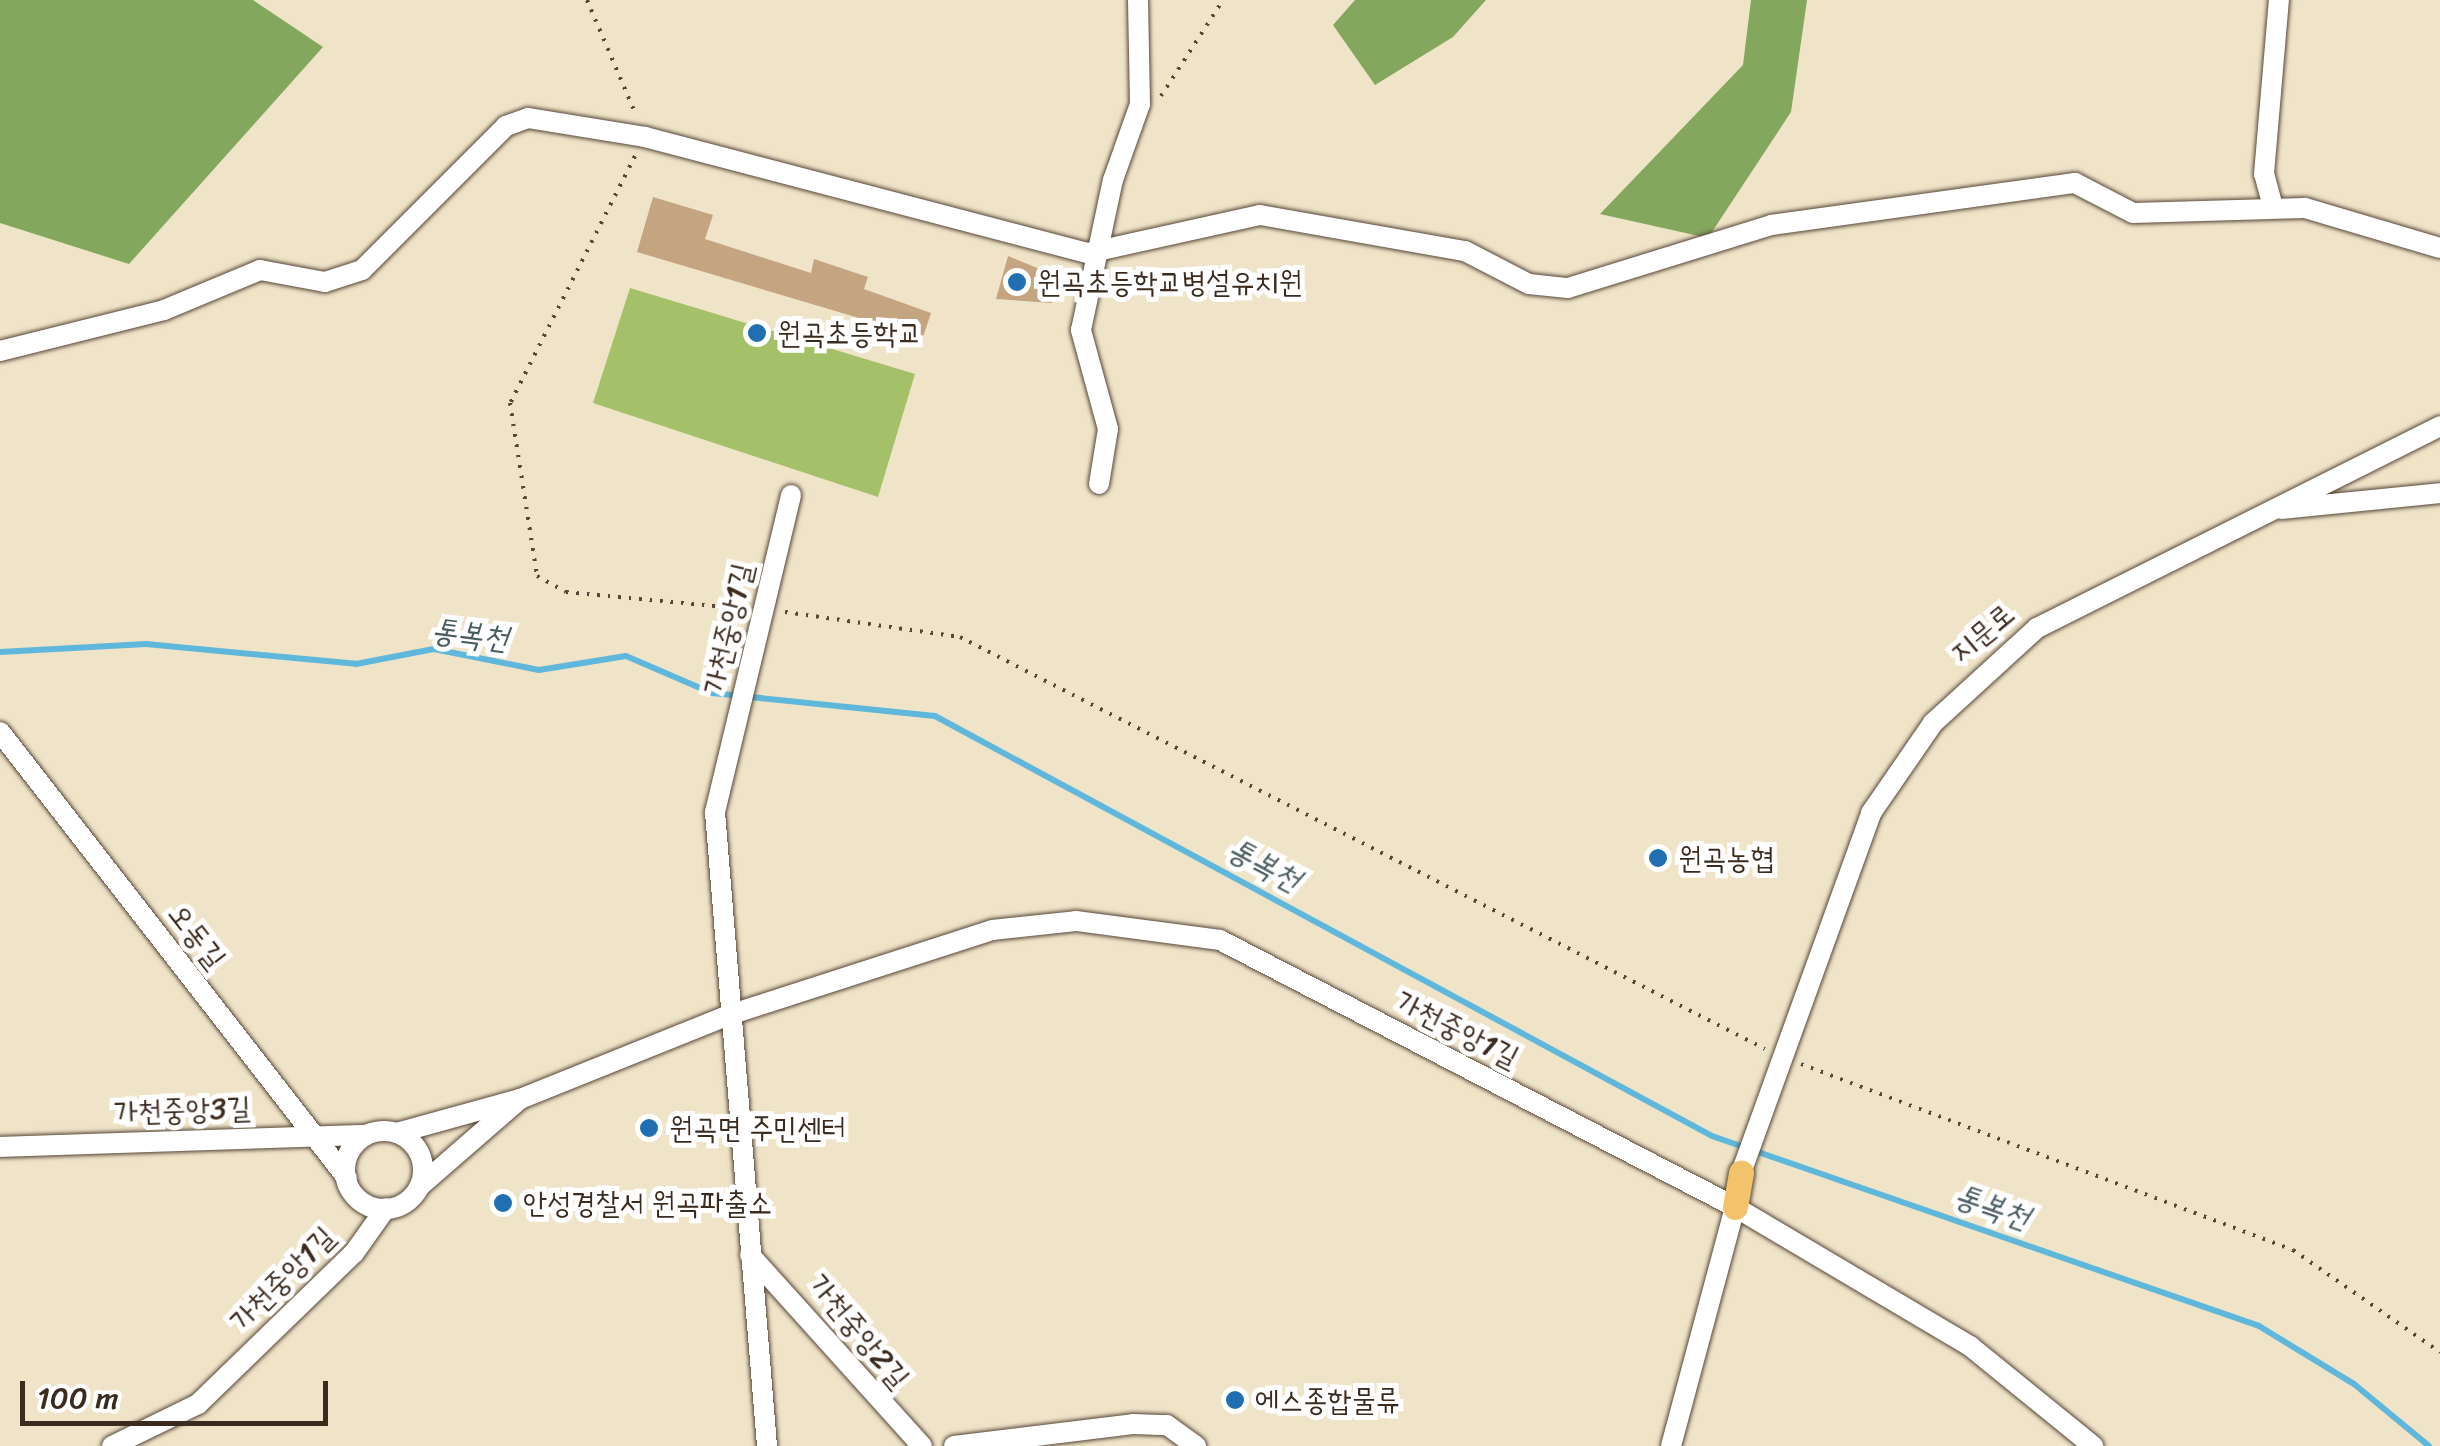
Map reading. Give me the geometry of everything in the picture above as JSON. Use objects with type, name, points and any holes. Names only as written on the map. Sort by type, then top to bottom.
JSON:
[{"type":"main road","points":[[1735,1206],[1741,1173]]},
{"type":"street","points":[[1099,484],[1108,428],[1082,362],[1081,330],[1097,252],[1134,131],[1138,0]]},
{"type":"street","points":[[2274,207],[2264,174],[2279,0]]},
{"type":"street","points":[[0,351],[164,310],[260,270],[325,282],[362,270],[506,126],[528,118],[645,137],[1097,252],[1260,214],[1465,251],[1529,284],[1568,288],[1772,225],[2075,183],[2133,213],[2274,207],[2440,248]]},
{"type":"street","name":"지문로","points":[[1741,1173],[1769,1086],[1871,814],[1933,723],[2037,628],[2440,426]]},
{"type":"street","points":[[2269,510],[2440,493]]},
{"type":"street","name":"가천중앙1길","points":[[726,1016],[714,812],[791,495]]},
{"type":"street","name":"오동길","points":[[0,732],[346,1178]]},
{"type":"street","name":"가천중앙1길","points":[[420,1186],[520,1099],[726,1016],[992,930],[1076,921],[1220,940],[1735,1206],[1970,1346],[2093,1446]]},
{"type":"street","points":[[726,1016],[768,1446]]},
{"type":"street","points":[[397,1133],[420,1155],[420,1186],[386,1208],[365,1203],[346,1178],[347,1158],[366,1135],[397,1133],[520,1099]]},
{"type":"street","name":"가천중앙3길","points":[[0,1147],[366,1135]]},
{"type":"street","points":[[1671,1446],[1735,1206]]},
{"type":"street","name":"가천중앙1길","points":[[112,1446],[198,1404],[354,1253],[386,1208]]},
{"type":"street","name":"가천중앙2길","points":[[750,1254],[922,1446]]},
{"type":"street","points":[[954,1446],[1133,1424],[1167,1425],[1196,1446]]},
{"type":"path","points":[[587,0],[645,137],[510,403],[537,576],[566,592],[761,621],[960,637],[1780,1056],[2293,1250],[2440,1352]]},
{"type":"path","points":[[1134,131],[1223,0]]},
{"type":"green space","points":[[0,0],[253,0],[323,47],[129,264],[0,223]]},
{"type":"green space","points":[[1355,0],[1486,0],[1453,37],[1375,85],[1333,25]]},
{"type":"green space","points":[[1751,0],[1807,0],[1791,112],[1708,238],[1600,214],[1743,65]]},
{"type":"green space","points":[[630,288],[915,374],[878,497],[593,403]]},
{"type":"building","points":[[653,197],[713,215],[705,239],[811,273],[814,259],[868,277],[864,289],[931,313],[923,337],[637,252]]},
{"type":"building","points":[[1008,256],[1059,277],[1052,303],[996,299]]},
{"type":"waterway","name":"통복천","points":[[0,652],[146,644],[356,664],[434,649],[539,670],[626,656],[712,693],[935,716],[1712,1136],[2259,1326],[2354,1384],[2429,1446]]},
{"type":"place","name":"원곡초등학교병설유치원","points":[[1017,282]]},
{"type":"place","name":"원곡초등학교","points":[[757,333]]},
{"type":"place","name":"원곡농협","points":[[1658,858]]},
{"type":"place","name":"원곡면 주민센터","points":[[649,1128]]},
{"type":"place","name":"안성경찰서 원곡파출소","points":[[503,1203]]},
{"type":"place","name":"에스종합물류","points":[[1235,1400]]}]
